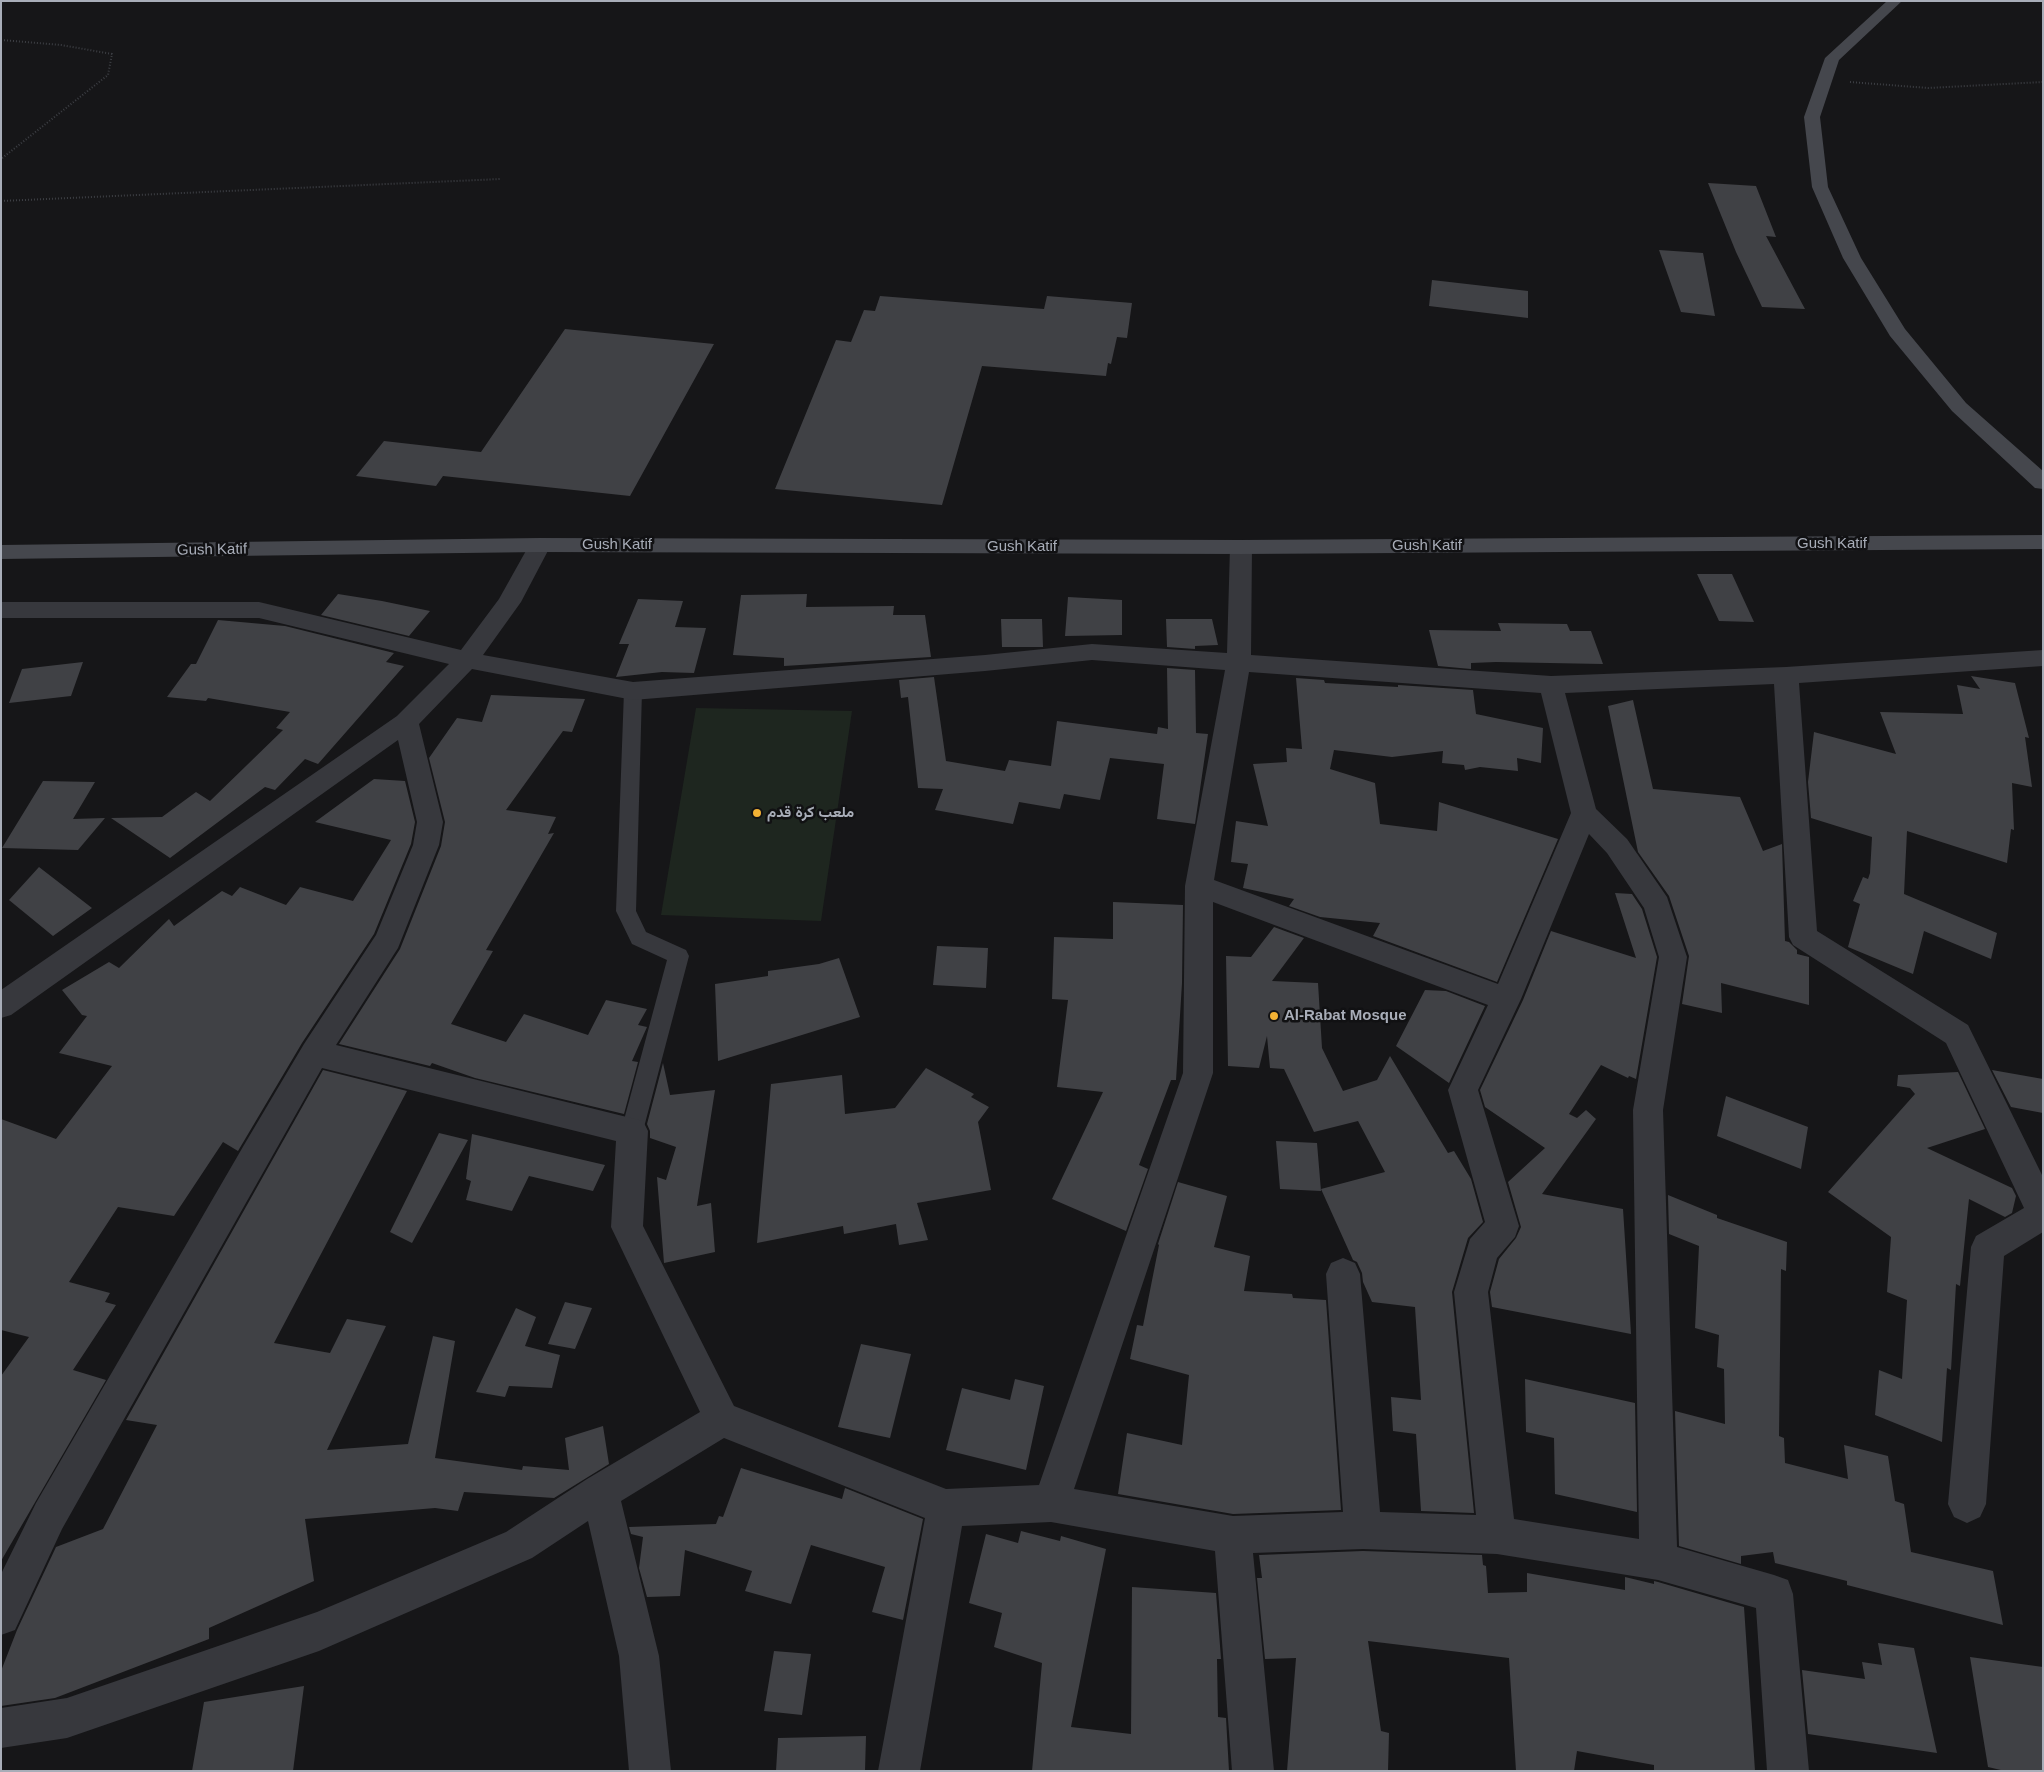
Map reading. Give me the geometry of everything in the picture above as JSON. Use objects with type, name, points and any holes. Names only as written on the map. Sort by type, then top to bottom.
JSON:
[{"type":"main road","points":[[1895,1],[1832,58],[1812,117],[1820,187],[1852,258],[1897,332],[1959,407],[2043,483]]},
{"type":"main road","name":"Gush Katif","points":[[1,552],[540,545],[1241,547],[2043,542]]},
{"type":"street","points":[[1,1006],[406,722],[467,660],[509,602],[540,545]]},
{"type":"street","points":[[1051,1503],[1198,1073],[1199,886],[1239,661],[1241,547]]},
{"type":"street","points":[[1,610],[259,610],[467,660],[633,691],[985,664],[1092,652],[1239,661],[1551,685],[1786,676],[2041,663]]},
{"type":"street","points":[[1786,676],[1802,937],[1957,1034],[2043,1213],[1988,1247],[1967,1504]]},
{"type":"street","points":[[1551,685],[1584,813],[1617,846],[1657,905],[1673,957],[1648,1110],[1658,1562]]},
{"type":"street","points":[[1,1616],[50,1516],[315,1053],[388,940],[426,845],[430,822],[406,722]]},
{"type":"street","points":[[1497,1535],[1471,1292],[1482,1250],[1503,1226],[1463,1090],[1506,999],[1584,813]]},
{"type":"street","points":[[1199,886],[1506,999]]},
{"type":"street","points":[[315,1053],[632,1131],[627,1227],[722,1418],[946,1508],[1051,1503],[1233,1535],[1363,1530],[1497,1535],[1658,1562],[1774,1594],[1788,1771]]},
{"type":"street","points":[[1343,1274],[1363,1530]]},
{"type":"street","points":[[1,1728],[67,1718],[320,1631],[519,1546],[600,1492],[722,1418]]},
{"type":"street","points":[[600,1492],[639,1656],[650,1771]]},
{"type":"street","points":[[899,1771],[946,1508]]},
{"type":"street","points":[[1233,1535],[1253,1771]]},
{"type":"lane","points":[[632,1131],[679,956],[639,938],[626,911],[633,691]]},
{"type":"path","points":[[1,40],[61,45],[112,54],[108,75],[1,159]]},
{"type":"path","points":[[1824,79],[1928,88],[2043,82]]},
{"type":"path","points":[[1,201],[501,179]]},
{"type":"shaded area","name":"ملعب كرة قدم","points":[[696,708],[852,711],[821,921],[661,915]]},
{"type":"building","points":[[1708,183],[1756,186],[1776,237],[1766,236],[1805,309],[1762,307],[1736,252]]},
{"type":"building","points":[[1659,250],[1703,253],[1715,316],[1681,312]]},
{"type":"building","points":[[1432,280],[1528,291],[1528,318],[1429,306]]},
{"type":"building","points":[[880,296],[1044,309],[1047,296],[1132,303],[1127,338],[1117,337],[1111,364],[1108,363],[1106,376],[982,366],[942,505],[775,489],[836,340],[851,342],[864,310],[875,311]]},
{"type":"building","points":[[565,329],[714,344],[630,496],[443,476],[436,486],[356,476],[384,441],[481,452]]},
{"type":"building","points":[[1697,574],[1732,574],[1754,622],[1719,621]]},
{"type":"building","points":[[338,594],[430,611],[409,636],[321,615]]},
{"type":"building","points":[[807,594],[806,607],[894,606],[893,615],[925,615],[931,657],[784,666],[784,658],[733,655],[741,595]]},
{"type":"building","points":[[1068,597],[1122,600],[1122,635],[1065,636]]},
{"type":"building","points":[[638,599],[683,601],[675,627],[706,628],[694,673],[662,672],[616,677],[629,644],[619,644]]},
{"type":"building","points":[[1001,619],[1042,619],[1043,647],[1002,647]]},
{"type":"building","points":[[1166,619],[1212,619],[1218,645],[1195,646],[1195,649],[1167,647]]},
{"type":"building","points":[[218,620],[285,626],[394,653],[386,662],[404,666],[318,764],[305,759],[275,790],[265,787],[170,858],[111,818],[162,817],[196,792],[210,801],[283,730],[276,728],[290,712],[208,698],[206,701],[167,697],[191,664],[196,664]]},
{"type":"building","points":[[1498,623],[1567,624],[1570,631],[1591,631],[1603,664],[1496,662],[1471,663],[1471,669],[1438,666],[1429,630],[1501,631]]},
{"type":"building","points":[[83,662],[71,696],[9,703],[22,669]]},
{"type":"building","points":[[1167,668],[1195,670],[1196,733],[1208,734],[1195,824],[1157,819],[1164,764],[1110,758],[1100,800],[1064,794],[1060,809],[1019,802],[1013,824],[935,810],[943,789],[918,788],[908,697],[901,698],[899,680],[934,677],[946,761],[1005,771],[1009,760],[1051,766],[1057,721],[1157,734],[1158,727],[1168,729]]},
{"type":"building","points":[[1971,676],[2015,683],[2029,738],[2025,737],[2032,787],[2012,783],[2014,830],[2011,829],[2007,863],[1907,831],[1904,894],[1997,933],[1991,959],[1924,931],[1913,974],[1848,947],[1860,904],[1853,901],[1863,877],[1868,879],[1870,873],[1872,837],[1811,818],[1808,782],[1814,732],[1896,754],[1880,712],[1963,714],[1957,685],[1980,689]]},
{"type":"building","points":[[1296,678],[1324,680],[1325,683],[1473,690],[1476,714],[1543,728],[1541,763],[1517,758],[1518,771],[1480,767],[1465,770],[1464,765],[1442,763],[1443,751],[1392,757],[1334,750],[1330,769],[1375,783],[1380,824],[1437,831],[1439,802],[1558,839],[1497,982],[1373,936],[1380,923],[1320,917],[1289,906],[1294,899],[1243,888],[1248,864],[1231,862],[1236,821],[1268,826],[1253,764],[1287,762],[1286,748],[1302,749]]},
{"type":"building","points":[[491,695],[585,699],[572,732],[563,731],[506,810],[556,817],[548,834],[554,833],[486,950],[493,951],[451,1024],[506,1042],[524,1014],[588,1035],[606,1000],[647,1009],[638,1025],[647,1027],[632,1061],[638,1062],[624,1114],[475,1078],[432,1063],[430,1066],[339,1044],[400,949],[441,846],[445,822],[429,758],[457,718],[482,722]]},
{"type":"building","points":[[1633,700],[1653,789],[1740,797],[1763,851],[1782,844],[1785,941],[1789,942],[1797,950],[1797,954],[1809,957],[1809,1005],[1721,983],[1722,1013],[1682,1004],[1689,956],[1669,896],[1638,852],[1608,706]]},
{"type":"building","points":[[374,779],[405,781],[415,822],[411,844],[374,934],[302,1043],[238,1151],[223,1142],[174,1216],[118,1207],[69,1282],[110,1293],[105,1302],[116,1305],[73,1370],[106,1380],[1,1561],[1,1376],[29,1337],[1,1330],[1,1119],[56,1139],[112,1066],[59,1053],[87,1016],[82,1015],[62,990],[109,962],[119,968],[169,919],[174,926],[222,891],[232,896],[240,887],[286,905],[300,887],[353,901],[391,840],[315,822]]},
{"type":"building","points":[[43,781],[95,782],[73,819],[105,818],[78,850],[2,848]]},
{"type":"building","points":[[39,867],[92,908],[53,936],[9,900]]},
{"type":"building","points":[[1615,893],[1632,894],[1642,909],[1657,957],[1636,1079],[1629,1076],[1628,1078],[1601,1065],[1569,1114],[1577,1118],[1586,1110],[1596,1119],[1542,1194],[1623,1209],[1631,1334],[1492,1307],[1490,1292],[1499,1259],[1516,1238],[1521,1227],[1508,1182],[1545,1148],[1485,1107],[1480,1090],[1523,1000],[1551,931],[1636,958]]},
{"type":"building","points":[[1113,902],[1183,905],[1182,983],[1176,1080],[1171,1080],[1139,1165],[1148,1169],[1126,1231],[1052,1199],[1103,1092],[1057,1087],[1068,1000],[1052,999],[1054,937],[1113,939]]},
{"type":"building","points":[[1274,927],[1304,938],[1272,981],[1318,983],[1322,1048],[1343,1091],[1377,1080],[1390,1056],[1448,1153],[1454,1151],[1471,1179],[1483,1222],[1468,1238],[1452,1292],[1474,1513],[1421,1511],[1416,1434],[1393,1431],[1391,1397],[1421,1400],[1415,1307],[1372,1302],[1363,1282],[1362,1273],[1357,1262],[1353,1260],[1321,1189],[1385,1172],[1358,1121],[1314,1132],[1284,1069],[1270,1068],[1267,1036],[1259,1068],[1228,1066],[1226,956],[1251,957]]},
{"type":"building","points":[[937,946],[988,948],[986,988],[933,985]]},
{"type":"building","points":[[839,958],[860,1017],[718,1061],[715,984],[768,976],[768,971],[819,964]]},
{"type":"building","points":[[1425,990],[1446,991],[1485,1006],[1449,1083],[1396,1046]]},
{"type":"building","points":[[663,1063],[670,1095],[715,1090],[697,1206],[711,1203],[715,1252],[664,1263],[657,1177],[666,1180],[676,1147],[650,1138],[647,1124]]},
{"type":"building","points":[[926,1068],[974,1094],[971,1097],[989,1107],[978,1122],[991,1190],[917,1203],[928,1240],[899,1245],[896,1224],[844,1234],[843,1226],[757,1243],[771,1084],[842,1075],[845,1114],[895,1108]]},
{"type":"building","points":[[323,1070],[407,1091],[274,1343],[330,1353],[347,1319],[386,1326],[327,1450],[408,1444],[433,1336],[455,1341],[435,1458],[522,1470],[523,1466],[569,1470],[565,1438],[603,1426],[609,1464],[554,1498],[464,1492],[458,1511],[435,1508],[305,1519],[314,1581],[209,1628],[209,1639],[55,1698],[1,1706],[1,1671],[17,1630],[56,1547],[103,1529],[157,1425],[126,1420]]},
{"type":"building","points":[[1992,1070],[2043,1079],[2043,1113],[2011,1107]]},
{"type":"building","points":[[1958,1072],[1985,1129],[1927,1148],[2012,1188],[2016,1196],[2012,1213],[2005,1217],[1969,1199],[1960,1286],[1956,1284],[1951,1370],[1947,1368],[1942,1442],[1875,1415],[1879,1370],[1902,1379],[1907,1300],[1887,1292],[1891,1237],[1828,1192],[1915,1094],[1910,1088],[1897,1086],[1898,1075]]},
{"type":"building","points":[[1726,1096],[1808,1127],[1801,1169],[1717,1136]]},
{"type":"building","points":[[439,1133],[468,1140],[412,1243],[390,1232]]},
{"type":"building","points":[[472,1134],[605,1165],[593,1191],[529,1176],[512,1211],[466,1200],[471,1181],[466,1179]]},
{"type":"building","points":[[1276,1141],[1317,1143],[1321,1191],[1280,1189]]},
{"type":"building","points":[[1178,1182],[1227,1196],[1214,1247],[1250,1256],[1244,1291],[1292,1294],[1293,1298],[1326,1300],[1341,1510],[1233,1514],[1118,1494],[1127,1433],[1182,1445],[1189,1375],[1130,1359],[1137,1325],[1143,1326],[1158,1244]]},
{"type":"building","points":[[1668,1195],[1717,1215],[1717,1218],[1787,1242],[1786,1271],[1781,1269],[1779,1436],[1784,1438],[1785,1463],[1848,1479],[1844,1445],[1888,1456],[1895,1501],[1904,1504],[1911,1552],[1993,1571],[2003,1625],[1847,1585],[1847,1581],[1775,1563],[1773,1552],[1741,1556],[1741,1564],[1679,1546],[1675,1411],[1725,1424],[1724,1369],[1717,1367],[1719,1335],[1695,1328],[1699,1246],[1669,1234]]},
{"type":"building","points":[[565,1302],[592,1308],[575,1349],[548,1344]]},
{"type":"building","points":[[516,1308],[536,1317],[525,1346],[560,1355],[552,1388],[509,1386],[505,1397],[476,1392]]},
{"type":"building","points":[[861,1344],[911,1354],[890,1438],[838,1427]]},
{"type":"building","points":[[1015,1379],[1044,1386],[1026,1470],[946,1450],[962,1388],[1010,1400]]},
{"type":"building","points":[[1525,1379],[1635,1403],[1637,1512],[1555,1494],[1554,1438],[1526,1432]]},
{"type":"building","points":[[741,1468],[842,1499],[845,1488],[923,1519],[903,1620],[872,1612],[885,1567],[811,1545],[791,1604],[745,1591],[752,1571],[685,1550],[680,1596],[647,1597],[639,1568],[643,1537],[631,1534],[629,1527],[716,1524],[719,1516],[723,1517]]},
{"type":"building","points":[[1021,1531],[1060,1541],[1061,1536],[1106,1549],[1071,1727],[1131,1734],[1132,1587],[1216,1593],[1221,1659],[1217,1659],[1218,1717],[1226,1718],[1229,1771],[1032,1771],[1042,1663],[994,1647],[1002,1613],[969,1603],[986,1534],[1018,1543]]},
{"type":"building","points":[[1363,1551],[1482,1555],[1483,1565],[1486,1566],[1488,1593],[1527,1592],[1527,1573],[1625,1590],[1625,1577],[1654,1584],[1654,1581],[1658,1582],[1744,1607],[1755,1771],[1654,1771],[1654,1765],[1577,1751],[1574,1771],[1516,1771],[1509,1658],[1368,1641],[1381,1731],[1389,1733],[1388,1771],[1287,1771],[1296,1658],[1265,1659],[1257,1578],[1262,1578],[1259,1555]]},
{"type":"building","points":[[1878,1643],[1914,1648],[1937,1753],[1808,1734],[1802,1670],[1865,1679],[1862,1662],[1882,1665]]},
{"type":"building","points":[[774,1651],[811,1654],[802,1715],[764,1711]]},
{"type":"building","points":[[1970,1657],[2043,1667],[2043,1771],[2005,1771],[1988,1767]]},
{"type":"building","points":[[304,1686],[293,1771],[192,1771],[204,1702]]},
{"type":"building","points":[[866,1736],[865,1771],[776,1771],[778,1738]]},
{"type":"place","name":"ملعب كرة قدم","points":[[757,813]]},
{"type":"place","name":"Al-Rabat Mosque","points":[[1274,1016]]}]
